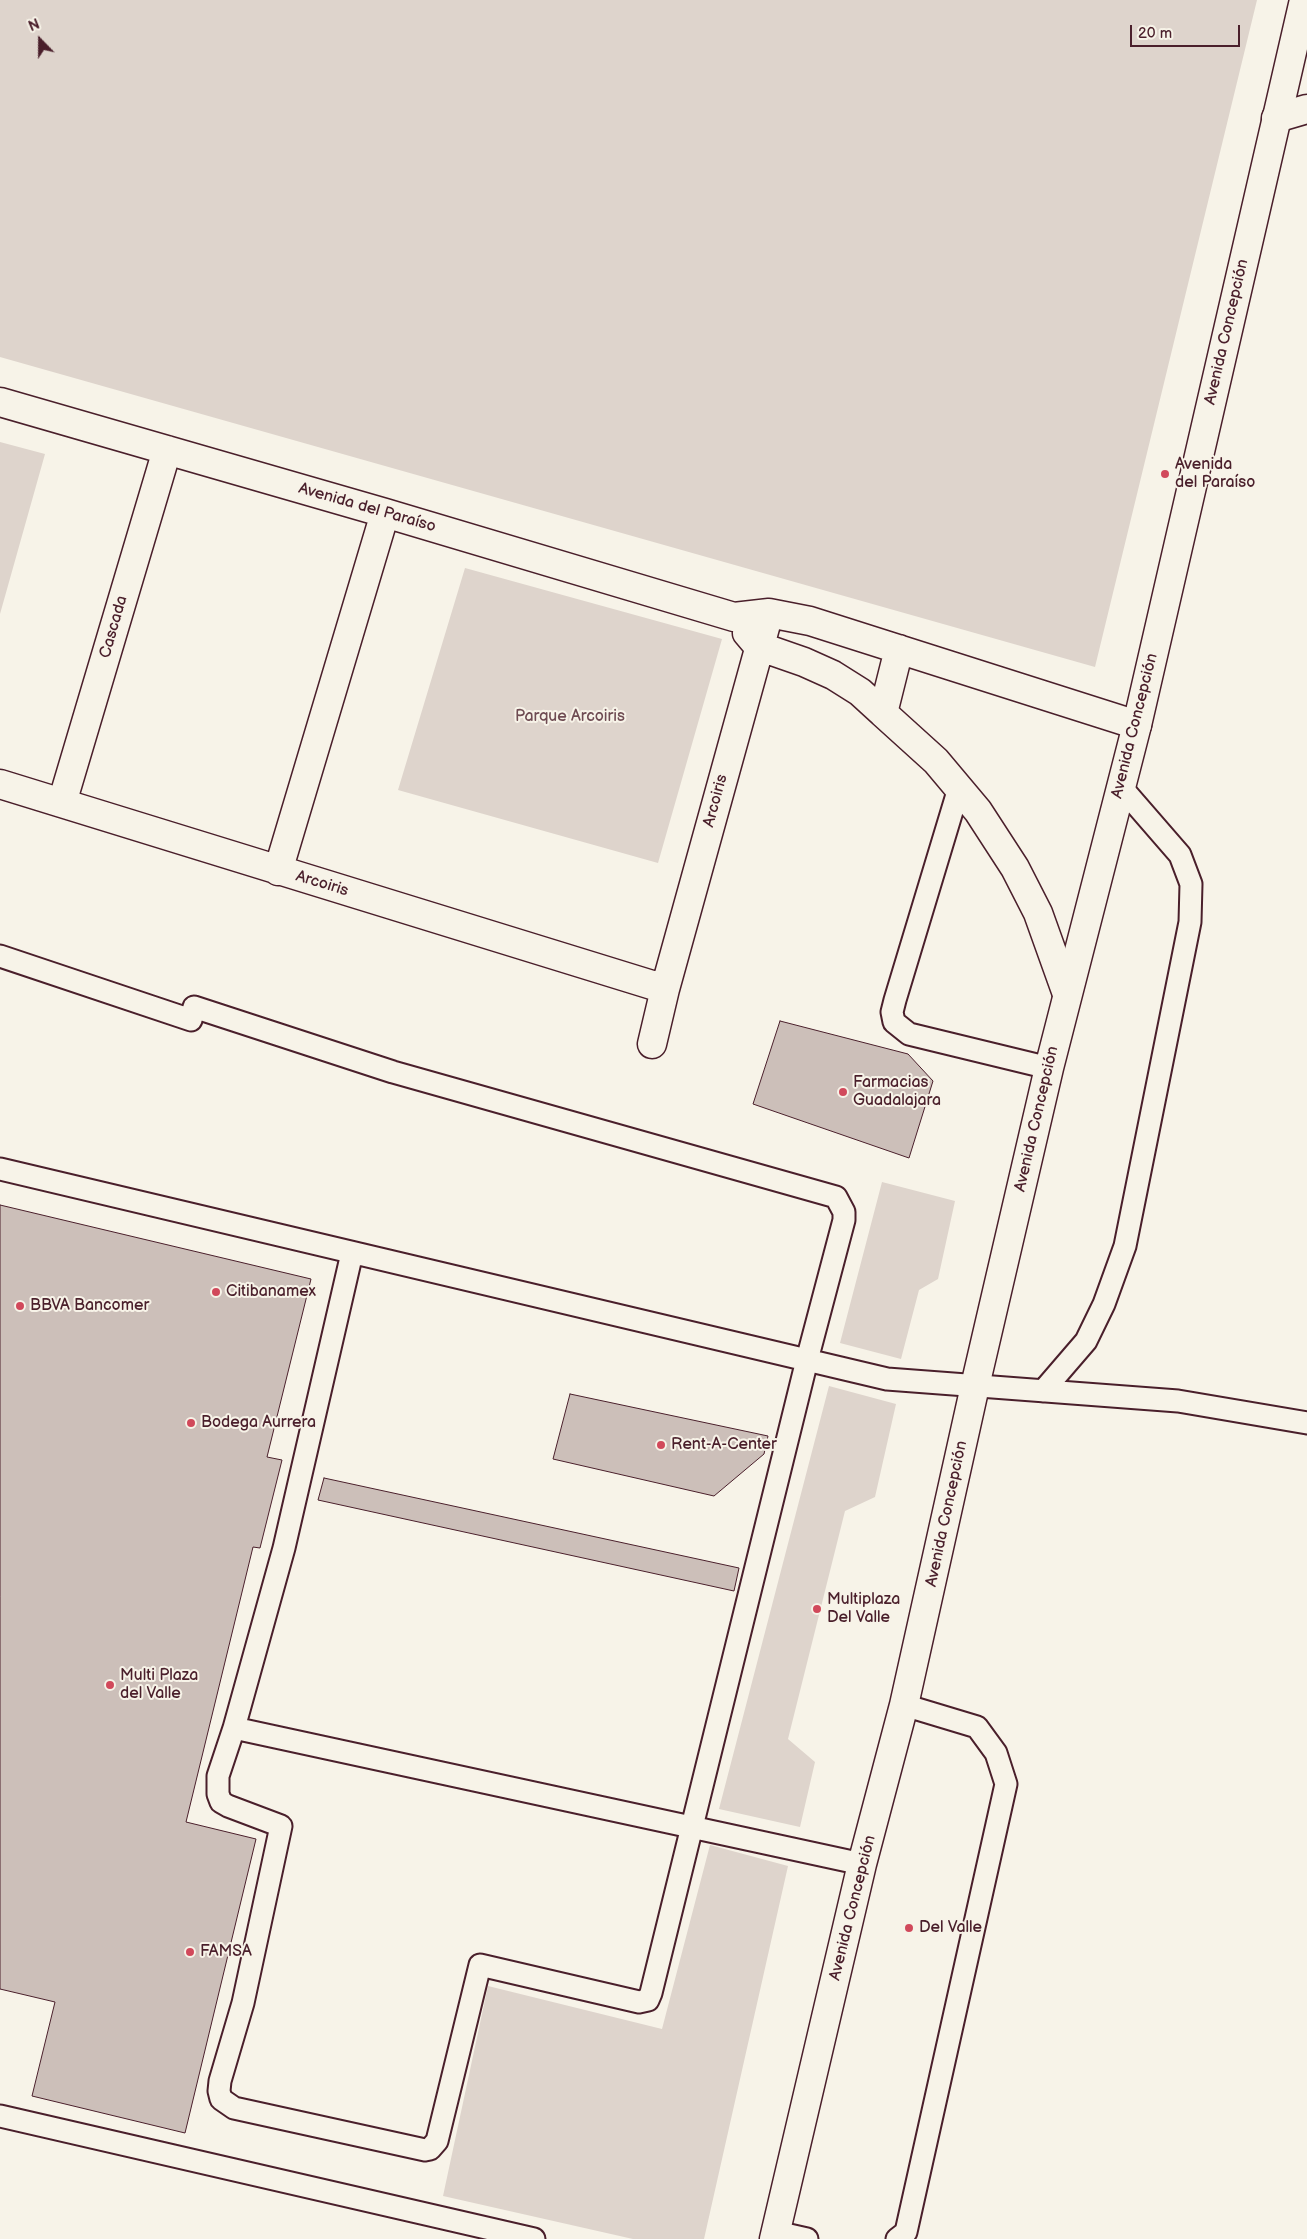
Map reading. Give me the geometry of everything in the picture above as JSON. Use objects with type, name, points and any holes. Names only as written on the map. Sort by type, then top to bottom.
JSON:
[{"type":"street","name":"Avenida Concepción","points":[[775,2235],[862,1864],[904,1705],[975,1386],[1049,1068],[1137,725],[1304,0]]},
{"type":"street","points":[[1276,118],[1307,109]]},
{"type":"street","name":"Avenida del Paraíso","points":[[0,402],[385,513],[734,618],[769,613],[810,621],[1137,725]]},
{"type":"street","name":"Cascada","points":[[62,803],[167,450]]},
{"type":"street","name":"Arcoiris","points":[[385,513],[278,871],[665,989]]},
{"type":"street","name":"Arcoiris","points":[[652,1044],[665,989],[758,646],[769,613]]},
{"type":"street","points":[[734,618],[758,646],[804,662],[833,675],[860,692],[936,761],[978,811],[1015,868],[1038,913],[1068,994]]},
{"type":"street","points":[[883,713],[899,649]]},
{"type":"street","points":[[0,784],[278,871]]},
{"type":"lane","points":[[1043,1391],[1086,1341],[1104,1304],[1125,1246],[1190,922],[1191,884],[1180,855],[1121,787]]},
{"type":"lane","points":[[959,788],[895,1000],[892,1012],[894,1022],[909,1034],[1049,1068]]},
{"type":"lane","points":[[0,956],[191,1020],[194,1007],[392,1072],[836,1197],[844,1212],[844,1220],[807,1360],[648,2000],[639,2002],[480,1966],[437,2141],[430,2149],[425,2150],[234,2108],[221,2099],[220,2081],[243,2003],[281,1826],[221,1802],[218,1794],[218,1776],[234,1728],[284,1548],[352,1252]]},
{"type":"lane","points":[[0,1169],[887,1380],[1178,1402],[1307,1423]]},
{"type":"lane","points":[[897,2239],[906,2232],[1006,1784],[996,1753],[977,1727],[904,1705]]},
{"type":"lane","points":[[234,1728],[862,1864]]},
{"type":"lane","points":[[0,2116],[534,2239]]},
{"type":"lane","points":[[775,2235],[807,2239]]},
{"type":"green space","points":[[0,0],[1257,0],[1095,667],[0,357]]},
{"type":"green space","points":[[0,442],[45,454],[0,614]]},
{"type":"green space","name":"Parque Arcoiris","points":[[465,568],[722,639],[658,863],[398,790]]},
{"type":"green space","points":[[882,1182],[955,1201],[938,1279],[919,1290],[901,1359],[840,1343]]},
{"type":"green space","points":[[829,1386],[896,1404],[875,1497],[845,1511],[788,1739],[815,1762],[800,1827],[719,1809]]},
{"type":"green space","points":[[710,1845],[788,1866],[704,2239],[633,2239],[443,2196],[488,1986],[662,2029]]},
{"type":"building","name":"Farmacias Guadalajara","points":[[780,1021],[908,1054],[933,1081],[909,1158],[753,1104]]},
{"type":"building","name":"Multi Plaza del Valle","points":[[0,1205],[311,1279],[267,1457],[282,1460],[260,1548],[253,1547],[186,1822],[256,1839],[185,2133],[32,2096],[55,2002],[0,1989]]},
{"type":"building","name":"Rent-A-Center","points":[[570,1394],[768,1436],[764,1454],[714,1496],[553,1459]]},
{"type":"building","points":[[324,1478],[739,1568],[734,1591],[318,1500]]},
{"type":"place","name":"Avenida del Paraíso","points":[[1165,474]]},
{"type":"place","name":"Farmacias Guadalajara","points":[[843,1092]]},
{"type":"place","name":"Citibanamex","points":[[216,1292]]},
{"type":"place","name":"BBVA Bancomer","points":[[20,1306]]},
{"type":"place","name":"Bodega Aurrera","points":[[191,1423]]},
{"type":"place","name":"Rent-A-Center","points":[[661,1445]]},
{"type":"place","name":"Multiplaza Del Valle","points":[[817,1609]]},
{"type":"place","name":"Multi Plaza del Valle","points":[[110,1685]]},
{"type":"place","name":"Del Valle","points":[[909,1928]]},
{"type":"place","name":"FAMSA","points":[[190,1952]]}]
